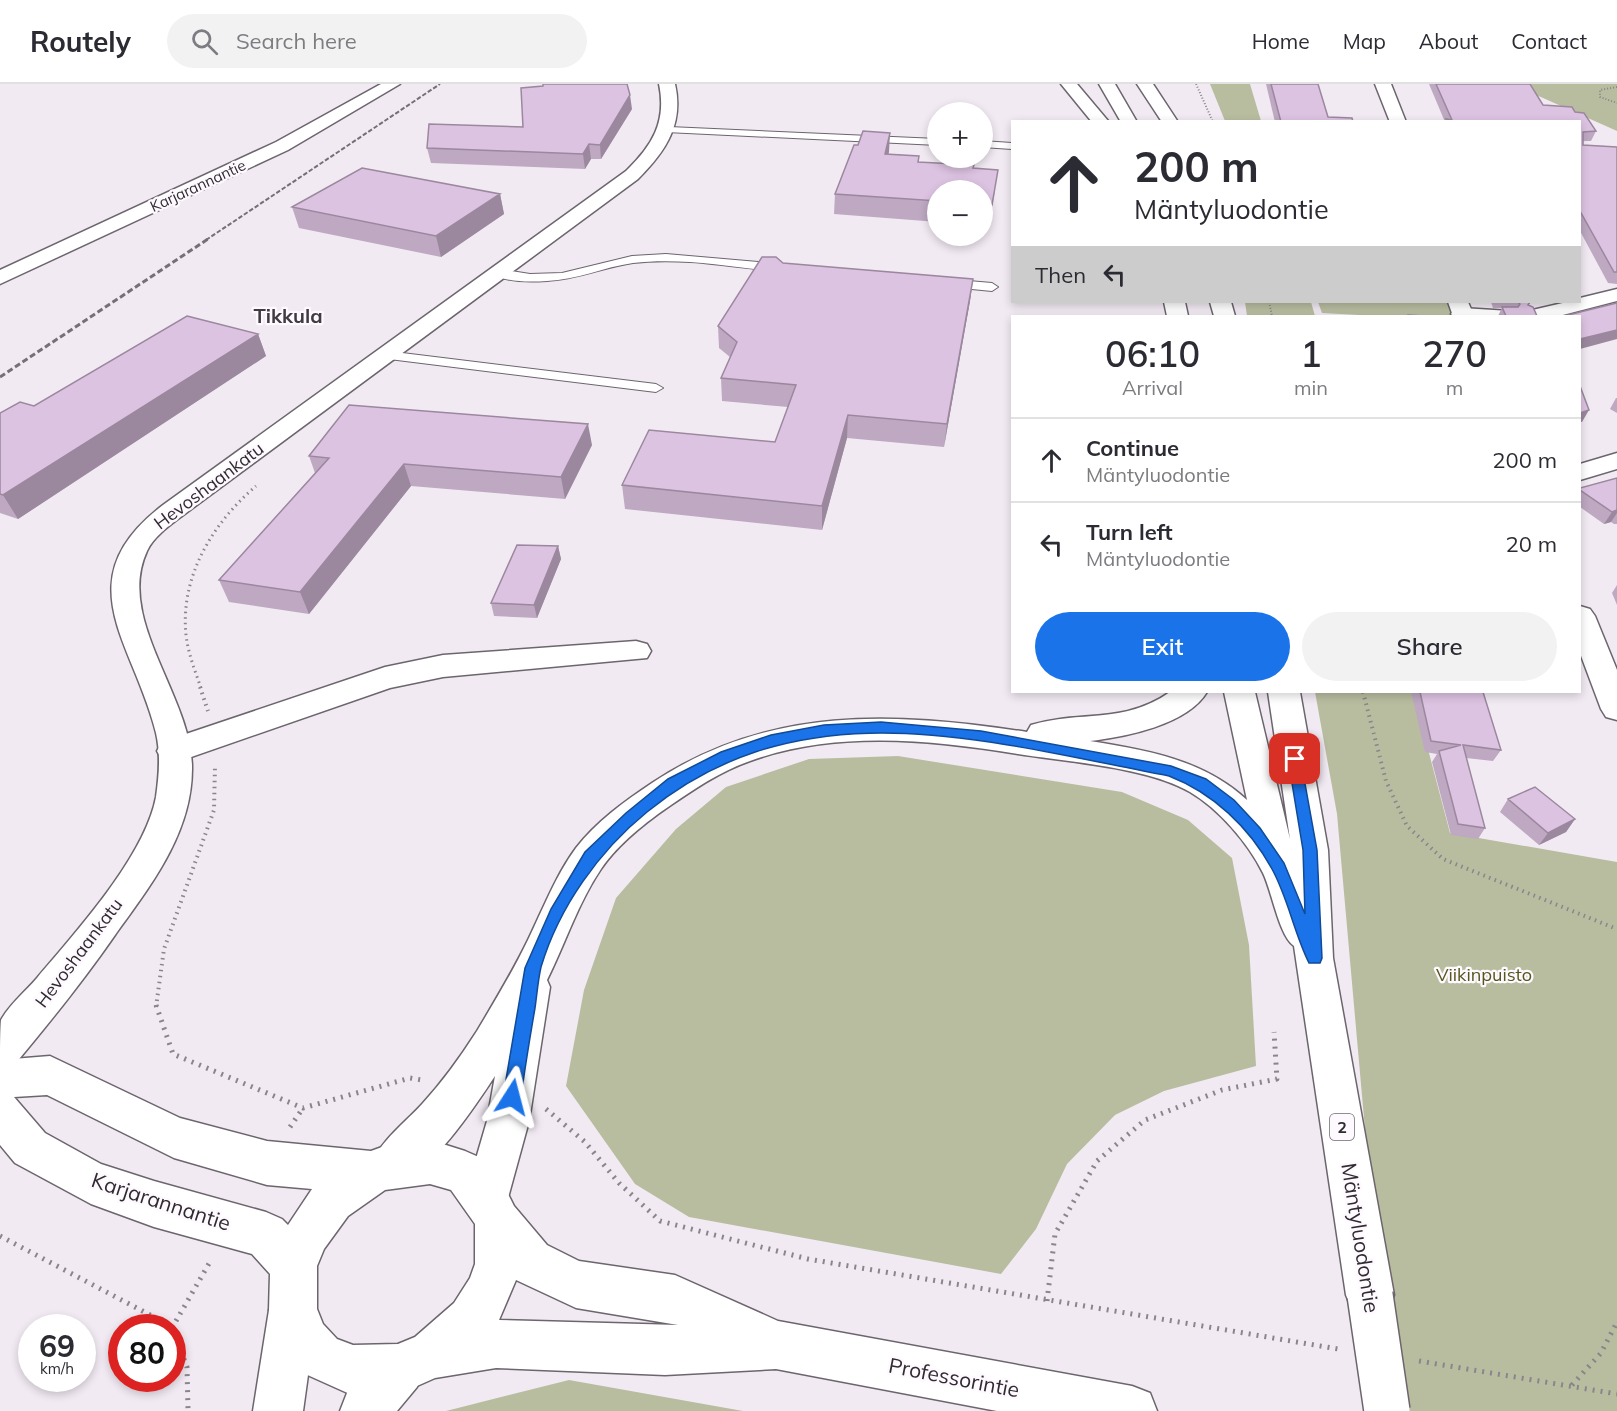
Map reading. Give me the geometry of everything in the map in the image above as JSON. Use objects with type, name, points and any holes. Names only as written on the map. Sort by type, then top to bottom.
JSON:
[{"type":"main road","name":"Karjarannantie","points":[[0,278],[282,146],[392,84]]},
{"type":"main road","points":[[667,84],[671,104],[669,130]]},
{"type":"main road","points":[[1069,84],[1099,120]]},
{"type":"main road","points":[[1107,84],[1128,120]]},
{"type":"main road","points":[[1145,84],[1169,120]]},
{"type":"main road","points":[[1383,84],[1397,120]]},
{"type":"main road","name":"Hevoshaankatu","points":[[0,1051],[58,984],[127,890],[156,844],[172,802],[174,752],[172,734],[124,599],[124,575],[134,550],[159,522],[200,490],[632,175],[649,159],[669,130]]},
{"type":"main road","points":[[1540,315],[1617,295]]},
{"type":"main road","points":[[1461,311],[1494,315]]},
{"type":"main road","points":[[1581,472],[1617,461]]},
{"type":"main road","points":[[1581,619],[1617,709]]},
{"type":"main road","points":[[174,752],[385,678],[443,666],[636,651]]},
{"type":"main road","points":[[981,736],[1096,730],[1126,726],[1165,710],[1190,693]]},
{"type":"main road","name":"Mäntyluodontie","points":[[1240,693],[1279,867],[1314,958]]},
{"type":"main road","name":"Mäntyluodontie","points":[[1284,693],[1310,850],[1314,958],[1387,1411]]},
{"type":"main road","points":[[278,1411],[294,1288],[307,1234],[332,1200],[382,1169],[437,1120],[464,1086],[533,968],[557,914],[591,856],[631,817],[683,778],[726,756],[771,740],[824,730],[881,727],[981,736],[1171,771],[1202,783],[1229,804],[1255,832],[1279,867]]},
{"type":"main road","points":[[365,1411],[416,1361],[471,1320],[489,1292],[498,1264],[493,1211],[533,968]]},
{"type":"main road","points":[[0,1079],[50,1075],[174,1137],[267,1163],[382,1169],[430,1162],[465,1173],[493,1211]]},
{"type":"main road","name":"Karjarannantie","points":[[0,1112],[30,1148],[91,1182],[154,1204],[266,1235],[294,1288]]},
{"type":"main road","name":"Professorintie","points":[[493,1211],[530,1262],[576,1284],[675,1299],[776,1345]]},
{"type":"main road","points":[[294,1288],[306,1341],[320,1356],[352,1370],[416,1361]]},
{"type":"main road","name":"Professorintie","points":[[416,1361],[496,1344],[665,1350],[776,1345],[1132,1411]]},
{"type":"lane","points":[[669,130],[927,142]]},
{"type":"lane","points":[[993,145],[1011,146]]},
{"type":"lane","points":[[499,273],[531,278],[562,277],[632,260],[666,258],[795,269]]},
{"type":"lane","points":[[934,282],[992,287]]},
{"type":"lane","points":[[386,355],[656,388]]},
{"type":"path","points":[[1196,84],[1213,120]]},
{"type":"path","points":[[1617,88],[1608,87],[1600,90],[1600,97],[1617,103]]},
{"type":"path","points":[[264,480],[245,494],[209,537],[185,599],[186,635],[215,737],[214,810],[164,949],[156,1009],[173,1054],[303,1108],[410,1078],[464,1086]]},
{"type":"path","points":[[1363,693],[1386,781],[1407,826],[1443,859],[1617,929]]},
{"type":"path","points":[[1047,1301],[1055,1234],[1097,1161],[1144,1120],[1222,1090],[1276,1079],[1274,1032]]},
{"type":"path","points":[[512,1097],[552,1111],[660,1221],[808,1259],[1342,1349]]},
{"type":"path","points":[[0,1236],[147,1314]]},
{"type":"path","points":[[1571,1386],[1601,1353],[1617,1322]]},
{"type":"path","points":[[1411,1360],[1617,1394]]},
{"type":"path","points":[[186,1365],[188,1411]]},
{"type":"green space","points":[[1210,84],[1250,84],[1261,120],[1225,120]]},
{"type":"green space","points":[[1511,84],[1617,84],[1617,131],[1523,89]]},
{"type":"green space","points":[[1245,303],[1311,303],[1315,315],[1247,315]]},
{"type":"green space","points":[[1318,303],[1456,303],[1462,315],[1359,315],[1322,313]]},
{"type":"green space","name":"Viikinpuisto","points":[[1315,693],[1413,693],[1450,833],[1617,862],[1617,1411],[1390,1411],[1337,814]]},
{"type":"green space","points":[[898,756],[1122,792],[1188,820],[1232,858],[1249,945],[1256,1066],[1164,1091],[1115,1115],[1067,1164],[1036,1229],[1001,1274],[689,1217],[635,1184],[566,1086],[584,990],[616,898],[676,829],[726,787],[809,759]]},
{"type":"green space","points":[[569,1380],[743,1411],[446,1411]]},
{"type":"building","points":[[543,84],[627,84],[630,95],[600,145],[589,144],[583,154],[427,148],[429,124],[523,127],[521,88],[543,86]]},
{"type":"building","points":[[1271,84],[1318,84],[1328,117],[1352,118],[1352,120],[1280,120]]},
{"type":"building","points":[[1436,84],[1530,84],[1543,105],[1572,107],[1575,112],[1584,113],[1596,131],[1583,132],[1583,145],[1617,147],[1617,272],[1614,272],[1581,213],[1581,120],[1452,120]]},
{"type":"building","points":[[863,131],[890,133],[885,154],[919,156],[918,162],[927,162],[927,168],[998,170],[993,199],[993,180],[927,180],[927,200],[835,194],[854,145],[858,145]]},
{"type":"building","points":[[362,168],[500,194],[436,236],[292,207]]},
{"type":"building","points":[[762,257],[776,257],[783,263],[973,279],[947,424],[848,415],[822,506],[622,485],[649,430],[775,442],[796,385],[721,378],[737,342],[718,326]]},
{"type":"building","points":[[1529,303],[1528,305],[1533,307],[1537,315],[1506,315],[1502,307],[1518,307],[1520,304]]},
{"type":"building","points":[[1617,303],[1617,330],[1581,339],[1581,315],[1568,315]]},
{"type":"building","points":[[187,316],[258,334],[3,495],[0,494],[0,413],[20,402],[34,406]]},
{"type":"building","points":[[1581,389],[1589,410],[1581,413]]},
{"type":"building","points":[[349,405],[588,424],[561,477],[404,464],[300,592],[219,580],[329,458],[309,456]]},
{"type":"building","points":[[1617,478],[1617,510],[1612,512],[1581,491],[1581,488]]},
{"type":"building","points":[[517,545],[558,546],[534,605],[491,603]]},
{"type":"building","points":[[1420,693],[1483,693],[1501,750],[1463,745],[1485,828],[1458,824],[1439,751],[1461,745],[1431,741]]},
{"type":"building","points":[[1535,787],[1575,819],[1548,833],[1508,799]]},
{"type":"railway","points":[[206,240],[440,84]]},
{"type":"railway","points":[[0,377],[208,239]]},
{"type":"district","name":"Tikkula","points":[[288,316]]},
{"type":"route","points":[[512,1097],[533,968],[557,914],[591,856],[631,817],[673,783],[726,756],[771,740],[824,730],[881,727],[981,736],[1171,771],[1202,783],[1229,804],[1255,832],[1279,867],[1314,958],[1310,850],[1295,759]]}]
